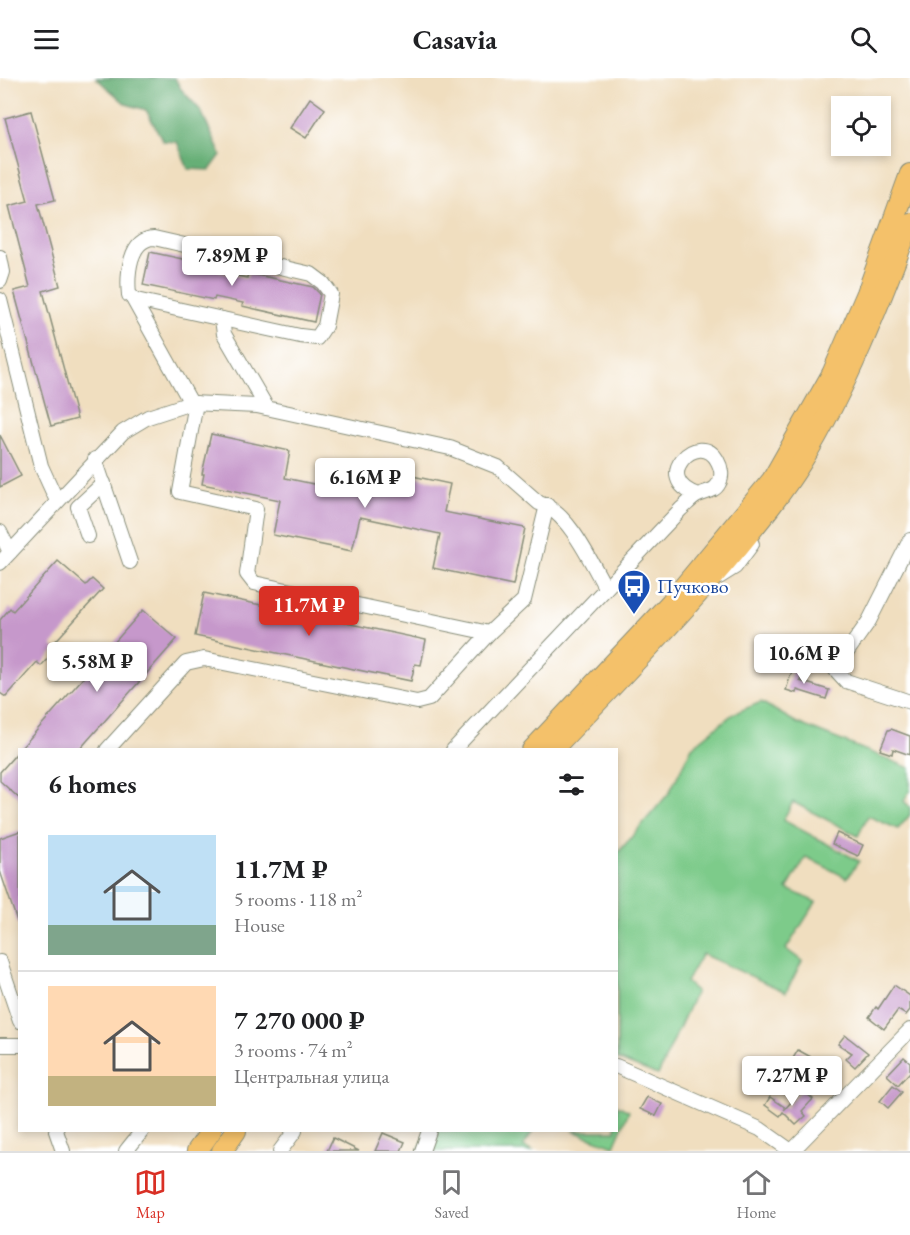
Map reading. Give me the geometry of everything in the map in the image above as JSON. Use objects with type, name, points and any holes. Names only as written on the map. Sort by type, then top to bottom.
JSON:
[{"type":"highway","points":[[534,748],[671,602],[772,480],[810,417],[832,374],[867,293],[910,174]]},
{"type":"highway","points":[[554,748],[707,585],[767,512],[801,462],[844,383],[880,301],[910,224]]},
{"type":"highway","points":[[197,1151],[210,1132]]},
{"type":"highway","points":[[222,1151],[235,1132]]},
{"type":"street","points":[[132,297],[136,300],[317,338],[325,326],[331,294],[323,283],[311,274],[154,238],[143,240],[133,251],[129,295],[194,403],[180,492],[256,509],[247,574],[254,583],[489,633]]},
{"type":"street","points":[[0,257],[3,272],[0,282]]},
{"type":"street","points":[[0,300],[41,466],[57,501]]},
{"type":"street","points":[[222,319],[224,334],[267,408]]},
{"type":"street","points":[[0,562],[123,432],[148,417],[194,403],[234,404],[267,408],[450,448],[498,467],[563,521],[578,539],[605,586]]},
{"type":"street","points":[[455,748],[605,586],[681,509],[698,495],[711,492],[720,482],[722,469],[716,457],[705,450],[692,451],[681,459],[677,472],[681,509]]},
{"type":"street","points":[[96,459],[130,562]]},
{"type":"street","points":[[88,536],[78,507],[104,483]]},
{"type":"street","points":[[680,484],[688,492],[698,495]]},
{"type":"street","points":[[109,748],[186,663],[204,658],[417,702],[429,699],[489,633],[524,600],[547,506]]},
{"type":"street","points":[[0,532],[10,552]]},
{"type":"street","points":[[910,540],[869,621],[835,669],[846,681],[910,702]]},
{"type":"street","points":[[0,962],[18,1015]]},
{"type":"street","points":[[618,1067],[760,1129],[791,1151],[910,1030]]},
{"type":"street","points":[[0,1045],[18,1045]]},
{"type":"street","points":[[57,1132],[63,1151]]},
{"type":"street","points":[[126,1151],[141,1132]]},
{"type":"street","points":[[280,1151],[294,1132]]},
{"type":"street","points":[[422,1151],[429,1132]]},
{"type":"green space","points":[[96,78],[175,78],[181,89],[201,111],[221,155],[210,170],[188,169],[177,142],[163,141],[146,110],[126,104]]},
{"type":"green space","points":[[761,702],[797,723],[910,768],[910,790],[904,801],[910,807],[910,815],[898,829],[868,816],[858,836],[793,802],[783,820],[859,861],[847,878],[806,857],[787,889],[816,902],[786,949],[802,961],[786,992],[702,954],[686,982],[696,991],[658,1075],[618,1059],[618,853],[669,793],[692,747],[733,714]]},
{"type":"green space","points":[[618,1106],[629,1111],[614,1146],[576,1132],[618,1132]]},
{"type":"green space","points":[[428,1132],[532,1132],[523,1146],[534,1151],[418,1151]]},
{"type":"building","points":[[310,98],[325,109],[306,138],[290,128]]},
{"type":"building","points":[[31,111],[55,200],[38,204],[60,286],[43,291],[77,419],[51,426],[14,291],[30,287],[9,206],[28,201],[5,118]]},
{"type":"building","points":[[150,252],[220,267],[219,272],[247,278],[248,273],[313,287],[320,294],[314,322],[242,306],[243,303],[215,297],[214,300],[143,285]]},
{"type":"building","points":[[211,434],[290,451],[285,478],[365,495],[370,467],[450,484],[444,512],[525,528],[513,585],[433,568],[440,534],[360,517],[352,551],[273,535],[280,500],[202,484]]},
{"type":"building","points":[[0,435],[21,476],[0,487]]},
{"type":"building","points":[[58,561],[86,585],[92,579],[103,589],[52,645],[56,649],[41,666],[37,662],[6,697],[0,693],[0,620],[10,608],[13,611]]},
{"type":"building","points":[[204,593],[426,640],[421,665],[415,664],[411,681],[195,636]]},
{"type":"building","points":[[143,610],[177,639],[81,748],[21,748]]},
{"type":"building","points":[[794,665],[804,668],[800,681],[829,690],[826,699],[797,690],[796,693],[786,690]]},
{"type":"building","points":[[888,730],[910,736],[910,755],[893,749],[892,754],[880,750]]},
{"type":"building","points":[[18,752],[18,797],[0,781],[0,772]]},
{"type":"building","points":[[18,832],[18,924],[0,871],[0,838]]},
{"type":"building","points":[[837,833],[863,845],[858,856],[832,844]]},
{"type":"building","points":[[894,985],[910,996],[910,1010],[906,1015],[898,1010],[884,1029],[869,1017],[876,1007],[878,1009]]},
{"type":"building","points":[[845,1035],[868,1053],[855,1067],[846,1059],[852,1053],[838,1044]]},
{"type":"building","points":[[798,1050],[831,1068],[825,1078],[792,1060]]},
{"type":"building","points":[[904,1057],[910,1062],[910,1072],[898,1085],[887,1075]]},
{"type":"building","points":[[893,1085],[902,1092],[888,1108],[880,1101]]},
{"type":"building","points":[[802,1090],[813,1099],[802,1111],[806,1116],[796,1125],[783,1112],[780,1116],[765,1105],[770,1097],[786,1108]]},
{"type":"building","points":[[647,1097],[662,1104],[656,1116],[640,1109]]},
{"type":"building","points":[[383,1133],[405,1142],[401,1151],[375,1151]]},
{"type":"building","points":[[333,1138],[359,1151],[327,1151]]},
{"type":"place","name":"Пучково","points":[[634,615]]}]
